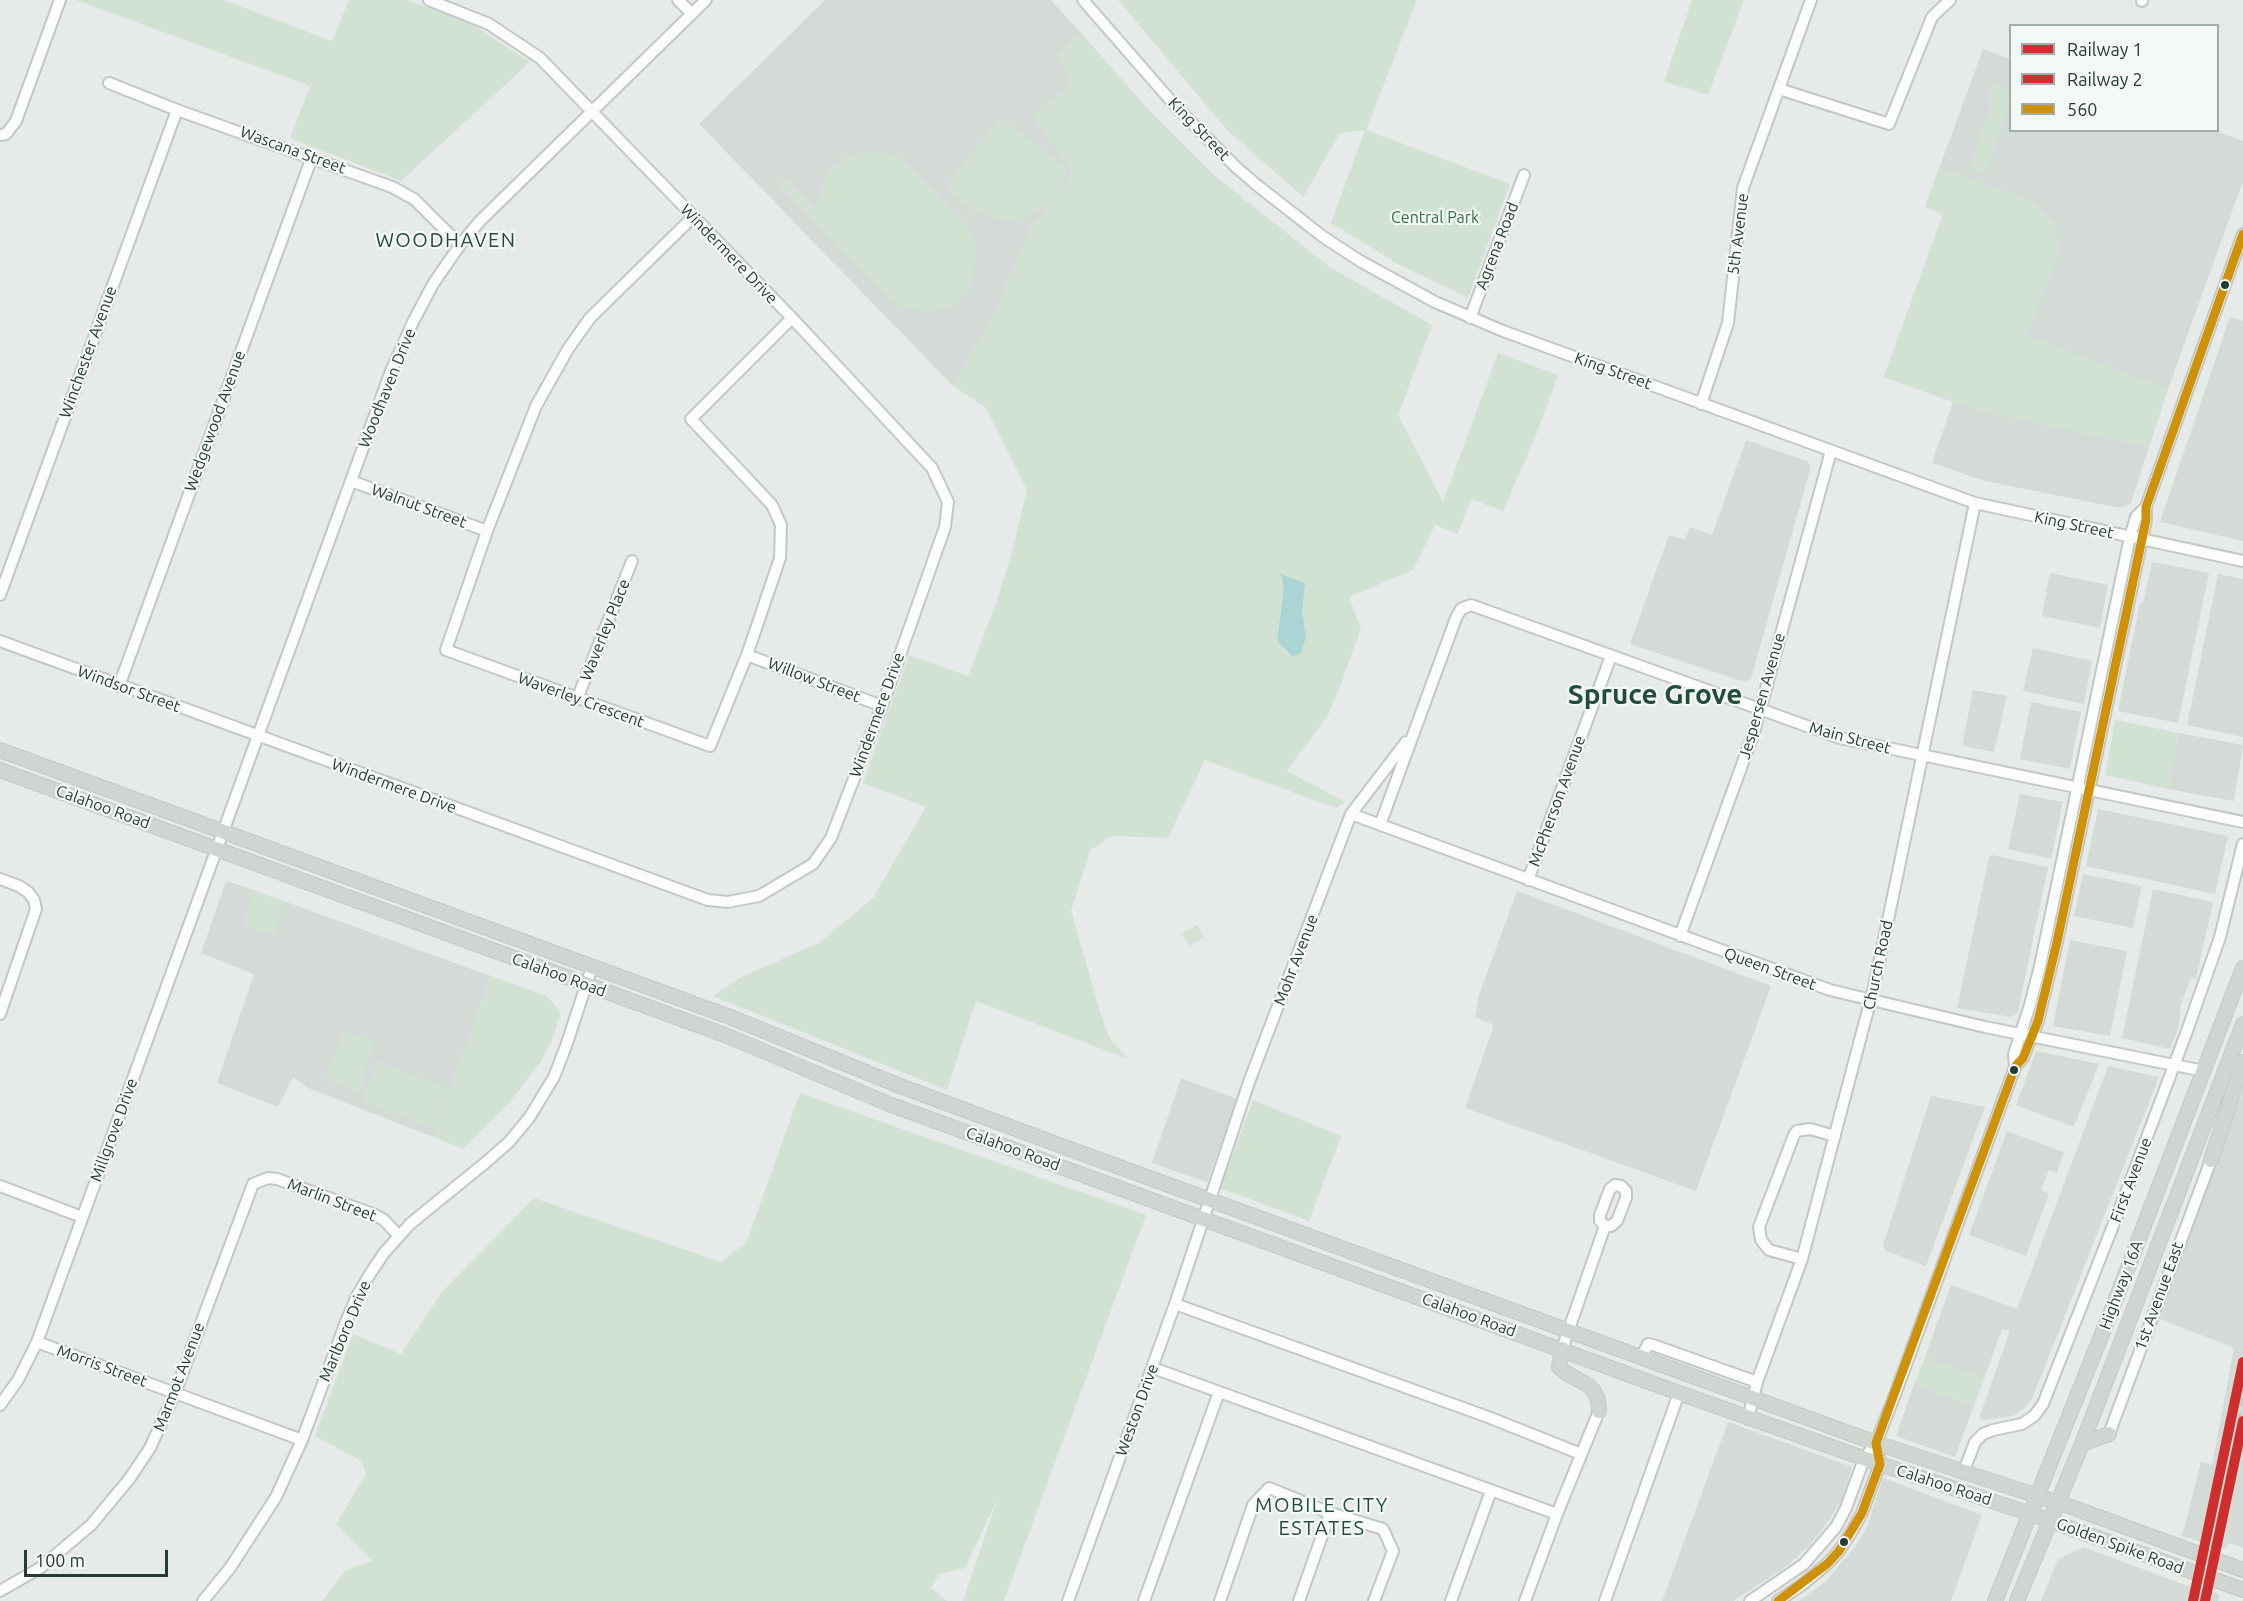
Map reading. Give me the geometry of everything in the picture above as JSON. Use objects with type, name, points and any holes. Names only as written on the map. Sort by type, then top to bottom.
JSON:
[{"type":"main road","name":"Calahoo Road","points":[[0,750],[730,1017],[900,1086],[1209,1200],[1876,1443],[2057,1503]]},
{"type":"main road","name":"Calahoo Road","points":[[0,770],[725,1035],[900,1108],[1562,1349],[1678,1394],[2031,1514]]},
{"type":"main road","name":"Highway 16A","points":[[1995,1601],[2038,1497],[2243,968]]},
{"type":"main road","name":"Highway 16A","points":[[2017,1601],[2082,1444],[2243,1024]]},
{"type":"main road","points":[[2211,1160],[2243,1062]]},
{"type":"main road","points":[[1562,1349],[1559,1367],[1594,1391],[1599,1411]]},
{"type":"main road","points":[[2082,1444],[2109,1434]]},
{"type":"main road","name":"Golden Spike Road","points":[[2057,1503],[2243,1570]]},
{"type":"main road","name":"Golden Spike Road","points":[[2031,1514],[2243,1590]]},
{"type":"street","points":[[0,135],[6,134],[16,121],[60,0]]},
{"type":"street","name":"Windermere Drive","points":[[258,736],[708,900],[728,902],[759,896],[813,864],[831,838],[882,706],[945,527],[948,502],[932,468],[792,318],[540,58],[478,18],[429,0]]},
{"type":"street","points":[[678,0],[692,14]]},
{"type":"street","name":"Woodhaven Drive","points":[[224,831],[400,348],[433,284],[460,245],[501,199],[706,0]]},
{"type":"street","name":"King Street","points":[[1083,0],[1178,109],[1237,168],[1322,236],[1360,261],[1415,292],[1470,318],[1975,503],[2243,561]]},
{"type":"street","name":"5th Avenue","points":[[1701,404],[1728,322],[1743,188],[1811,0]]},
{"type":"street","points":[[1779,89],[1890,124],[1932,17],[1950,0]]},
{"type":"street","name":"Wascana Street","points":[[109,83],[401,191],[428,212],[460,245]]},
{"type":"street","name":"Winchester Avenue","points":[[0,595],[177,110]]},
{"type":"street","name":"Wedgewood Avenue","points":[[119,686],[312,157]]},
{"type":"street","name":"Agrena Road","points":[[1470,318],[1524,175]]},
{"type":"street","name":"Waverley Crescent","points":[[694,216],[590,318],[568,349],[536,406],[487,531],[446,650],[710,746],[747,655],[780,558],[780,525],[771,505],[692,419],[792,318]]},
{"type":"street","points":[[1750,1601],[1804,1564],[1826,1541],[1846,1508],[1864,1459],[1876,1443],[2015,1067],[2014,1054],[2040,966],[2077,787],[2136,538],[2146,520],[2146,507],[2243,234]]},
{"type":"street","name":"Jespersen Avenue","points":[[1680,936],[1760,710],[1831,451]]},
{"type":"street","name":"Walnut Street","points":[[351,481],[487,531]]},
{"type":"street","name":"Church Road","points":[[1748,1419],[1757,1382],[1803,1260],[1871,1002],[1975,503]]},
{"type":"street","points":[[2015,1067],[2024,1058],[2033,1036],[2050,978],[2089,789],[2136,538]]},
{"type":"street","name":"Waverley Place","points":[[577,699],[632,561]]},
{"type":"street","name":"Main Street","points":[[1471,605],[1840,738],[2243,822]]},
{"type":"street","name":"Mohr Avenue","points":[[1380,825],[1456,618],[1463,608],[1471,605]]},
{"type":"street","name":"Windsor Street","points":[[0,641],[258,736]]},
{"type":"street","name":"Willow Street","points":[[747,655],[882,706]]},
{"type":"street","name":"McPherson Avenue","points":[[1528,880],[1611,656]]},
{"type":"street","name":"Mohr Avenue","points":[[1204,1218],[1247,1090],[1351,814],[1412,735]]},
{"type":"street","name":"Queen Street","points":[[1351,814],[1830,990],[1871,1002],[2020,1035],[2204,1071]]},
{"type":"street","name":"Millgrove Drive","points":[[0,1405],[18,1380],[37,1342],[224,831]]},
{"type":"street","name":"First Avenue","points":[[1963,1473],[1975,1442],[1983,1434],[2022,1424],[2034,1416],[2043,1404],[2175,1066],[2220,937],[2243,844]]},
{"type":"street","points":[[0,879],[28,892],[34,900],[36,909],[0,1014]]},
{"type":"street","name":"Marlboro Drive","points":[[203,1601],[230,1568],[276,1497],[302,1440],[357,1296],[384,1253],[399,1236],[429,1206],[509,1142],[529,1118],[558,1066],[592,967]]},
{"type":"street","points":[[1803,1260],[1769,1250],[1761,1240],[1759,1227],[1797,1131],[1810,1130],[1835,1136]]},
{"type":"street","name":"1st Avenue East","points":[[2109,1434],[2211,1160]]},
{"type":"street","name":"Marlin Street","points":[[260,1180],[277,1179],[373,1214],[384,1220],[399,1236]]},
{"type":"street","name":"Marmot Avenue","points":[[0,1591],[40,1568],[91,1525],[112,1502],[150,1448],[175,1393],[249,1191],[253,1184],[260,1180]]},
{"type":"street","points":[[0,1186],[82,1217]]},
{"type":"street","name":"Weston Drive","points":[[1068,1601],[1153,1368],[1204,1218]]},
{"type":"street","points":[[1562,1349],[1605,1226]]},
{"type":"street","points":[[1175,1304],[1488,1417],[1581,1454]]},
{"type":"street","name":"Morris Street","points":[[37,1342],[302,1440]]},
{"type":"street","points":[[1641,1358],[1648,1344],[1653,1345],[1757,1382]]},
{"type":"street","points":[[1153,1368],[1557,1514]]},
{"type":"street","points":[[1144,1601],[1219,1392]]},
{"type":"street","points":[[1605,1601],[1678,1394]]},
{"type":"street","points":[[1525,1601],[1599,1411]]},
{"type":"street","points":[[1778,1601],[1803,1584],[1839,1551],[1862,1513],[1880,1464],[1876,1443]]},
{"type":"street","points":[[1220,1601],[1253,1505],[1269,1488],[1330,1513],[1383,1529],[1393,1551],[1374,1601]]},
{"type":"street","points":[[1451,1601],[1491,1491]]},
{"type":"street","points":[[1299,1601],[1330,1513]]},
{"type":"shaded area","points":[[825,0],[1051,0],[1082,34],[1057,56],[1072,83],[1033,115],[1072,170],[1065,187],[1030,229],[996,311],[952,385],[699,124]]},
{"type":"shaded area","points":[[1983,49],[2009,59],[2009,132],[2218,132],[2243,141],[2243,181],[2168,389],[2131,503],[2120,508],[1985,481],[1932,463],[1953,402],[1884,377],[1943,214],[1925,207]]},
{"type":"shaded area","points":[[2230,317],[2243,321],[2243,541],[2160,522]]},
{"type":"shaded area","points":[[1746,440],[1807,461],[1811,466],[1751,679],[1745,682],[1630,644],[1669,535],[1685,540],[1690,527],[1712,535]]},
{"type":"shaded area","points":[[2152,562],[2209,573],[2178,723],[2118,711],[2140,603],[2143,603]]},
{"type":"shaded area","points":[[2050,573],[2108,585],[2100,628],[2042,616]]},
{"type":"shaded area","points":[[2218,574],[2243,579],[2243,737],[2187,725]]},
{"type":"shaded area","points":[[2033,648],[2092,661],[2084,704],[2023,691]]},
{"type":"shaded area","points":[[1973,690],[2007,696],[1994,752],[1962,746]]},
{"type":"shaded area","points":[[2031,702],[2081,712],[2070,769],[2020,759]]},
{"type":"shaded area","points":[[2179,733],[2243,745],[2234,801],[2168,789]]},
{"type":"shaded area","points":[[2020,794],[2063,802],[2051,859],[2008,849]]},
{"type":"shaded area","points":[[2098,809],[2228,836],[2215,894],[2086,866]]},
{"type":"shaded area","points":[[1992,855],[2048,867],[2018,1012],[2011,1017],[1957,1008],[1989,857]]},
{"type":"shaded area","points":[[2083,874],[2142,886],[2133,928],[2074,916]]},
{"type":"shaded area","points":[[228,881],[491,976],[433,1137],[308,1088],[293,1077],[278,1107],[217,1083],[254,974],[201,953]]},
{"type":"shaded area","points":[[2153,889],[2213,902],[2196,979],[2191,978],[2181,1004],[2179,1027],[2170,1049],[2122,1038]]},
{"type":"shaded area","points":[[1517,891],[1771,986],[1696,1191],[1465,1108],[1494,1025],[1475,1017],[1479,995]]},
{"type":"shaded area","points":[[2070,940],[2127,951],[2110,1036],[2053,1026]]},
{"type":"shaded area","points":[[2036,1051],[2099,1064],[2074,1127],[2016,1105]]},
{"type":"shaded area","points":[[2108,1066],[2159,1077],[2032,1399],[2024,1409],[2013,1416],[1983,1420],[1979,1418],[2010,1331],[2002,1329],[1984,1379],[1925,1357],[1951,1285],[2017,1309]]},
{"type":"shaded area","points":[[1181,1078],[1237,1099],[1207,1182],[1152,1163]]},
{"type":"shaded area","points":[[2243,1090],[2243,1548],[2229,1543],[2224,1549],[2182,1536],[2201,1462],[2212,1465],[2234,1348],[2160,1319]]},
{"type":"shaded area","points":[[1931,1096],[1985,1107],[1926,1266],[1886,1251],[1883,1245]]},
{"type":"shaded area","points":[[2007,1131],[2064,1152],[2057,1173],[2049,1170],[2041,1190],[2049,1194],[2026,1256],[1969,1235]]},
{"type":"shaded area","points":[[1914,1384],[1974,1405],[1955,1457],[1896,1436]]},
{"type":"shaded area","points":[[1728,1422],[1852,1467],[1842,1499],[1810,1545],[1787,1566],[1733,1601],[1662,1601]]},
{"type":"shaded area","points":[[1883,1478],[1982,1515],[1951,1601],[1799,1601],[1826,1581],[1855,1547],[1867,1527]]},
{"type":"shaded area","points":[[2083,1547],[2188,1586],[2219,1594],[2218,1601],[2041,1601],[2058,1559]]},
{"type":"green space","points":[[76,0],[224,0],[332,41],[349,0],[406,0],[465,20],[530,62],[401,181],[290,138],[310,86]]},
{"type":"green space","name":"Central Park","points":[[1118,0],[1417,0],[1366,130],[1510,184],[1468,298],[1396,263],[1331,223],[1365,130],[1340,133],[1303,197],[1227,130]]},
{"type":"green space","points":[[1692,0],[1744,0],[1708,95],[1664,82]]},
{"type":"green space","points":[[1082,34],[1147,108],[1215,176],[1331,268],[1432,325],[1398,415],[1443,502],[1498,353],[1558,375],[1537,433],[1503,511],[1471,499],[1458,534],[1435,525],[1413,570],[1349,597],[1361,628],[1328,715],[1287,771],[1345,802],[1336,808],[1205,760],[1168,838],[1111,836],[1090,851],[1071,911],[1110,1039],[1128,1059],[976,1001],[947,1090],[713,996],[741,977],[819,943],[873,898],[926,807],[863,783],[909,655],[968,676],[995,607],[1011,556],[1027,490],[986,408],[952,385],[996,311],[1030,229],[1065,187],[1072,170],[1033,115],[1072,83],[1057,56]]},
{"type":"green space","points":[[1993,84],[2009,90],[2009,106],[1985,173],[1969,168],[1991,106],[1987,98]]},
{"type":"green space","points":[[1003,120],[1068,169],[1059,191],[1051,202],[1030,215],[1008,220],[979,214],[953,195],[947,185],[997,121]]},
{"type":"green space","points":[[861,151],[892,154],[904,160],[969,228],[976,244],[974,276],[968,291],[957,303],[942,310],[927,313],[898,306],[778,185],[785,179],[816,209],[823,182],[832,167],[845,157]]},
{"type":"green space","points":[[1939,167],[2032,201],[2054,222],[2060,250],[2027,335],[2168,389],[2148,447],[1985,413],[1884,377],[1943,214],[1925,207]]},
{"type":"green space","points":[[2115,720],[2179,733],[2168,789],[2105,775]]},
{"type":"green space","points":[[253,891],[283,901],[278,914],[281,916],[273,936],[245,925],[244,919]]},
{"type":"green space","points":[[1197,925],[1204,937],[1190,946],[1182,934]]},
{"type":"green space","points":[[491,976],[547,996],[561,1013],[551,1042],[540,1063],[509,1103],[463,1149],[433,1137]]},
{"type":"green space","points":[[344,1030],[374,1042],[363,1073],[365,1078],[358,1093],[325,1078]]},
{"type":"green space","points":[[377,1061],[448,1089],[434,1129],[363,1101]]},
{"type":"green space","points":[[800,1093],[1146,1215],[1004,1601],[963,1601],[997,1500],[965,1568],[939,1574],[931,1588],[947,1601],[322,1601],[346,1570],[372,1561],[336,1524],[366,1474],[362,1461],[315,1436],[353,1334],[401,1354],[442,1292],[534,1198],[721,1262],[746,1243]]},
{"type":"green space","points":[[1253,1100],[1341,1136],[1309,1221],[1220,1188]]},
{"type":"green space","points":[[1925,1357],[1984,1379],[1974,1405],[1914,1384]]},
{"type":"water","points":[[1281,574],[1305,583],[1302,612],[1306,637],[1301,653],[1293,657],[1277,641],[1284,588]]},
{"type":"railway","points":[[2201,1601],[2243,1397]]},
{"type":"rail line","name":"1","points":[[2193,1601],[2243,1362]]},
{"type":"rail line","name":"2","points":[[2205,1601],[2243,1421]]},
{"type":"transit line","name":"560","points":[[1778,1601],[1827,1564],[1839,1551],[1862,1513],[1880,1464],[1876,1443],[2015,1067],[2023,1058],[2038,1021],[2057,942],[2146,520],[2146,507],[2243,234]]},
{"type":"district","name":"WOODHAVEN","points":[[446,240]]},
{"type":"district","name":"Spruce Grove","points":[[1655,695]]},
{"type":"district","name":"MOBILE CITY ESTATES","points":[[1322,1516]]}]
